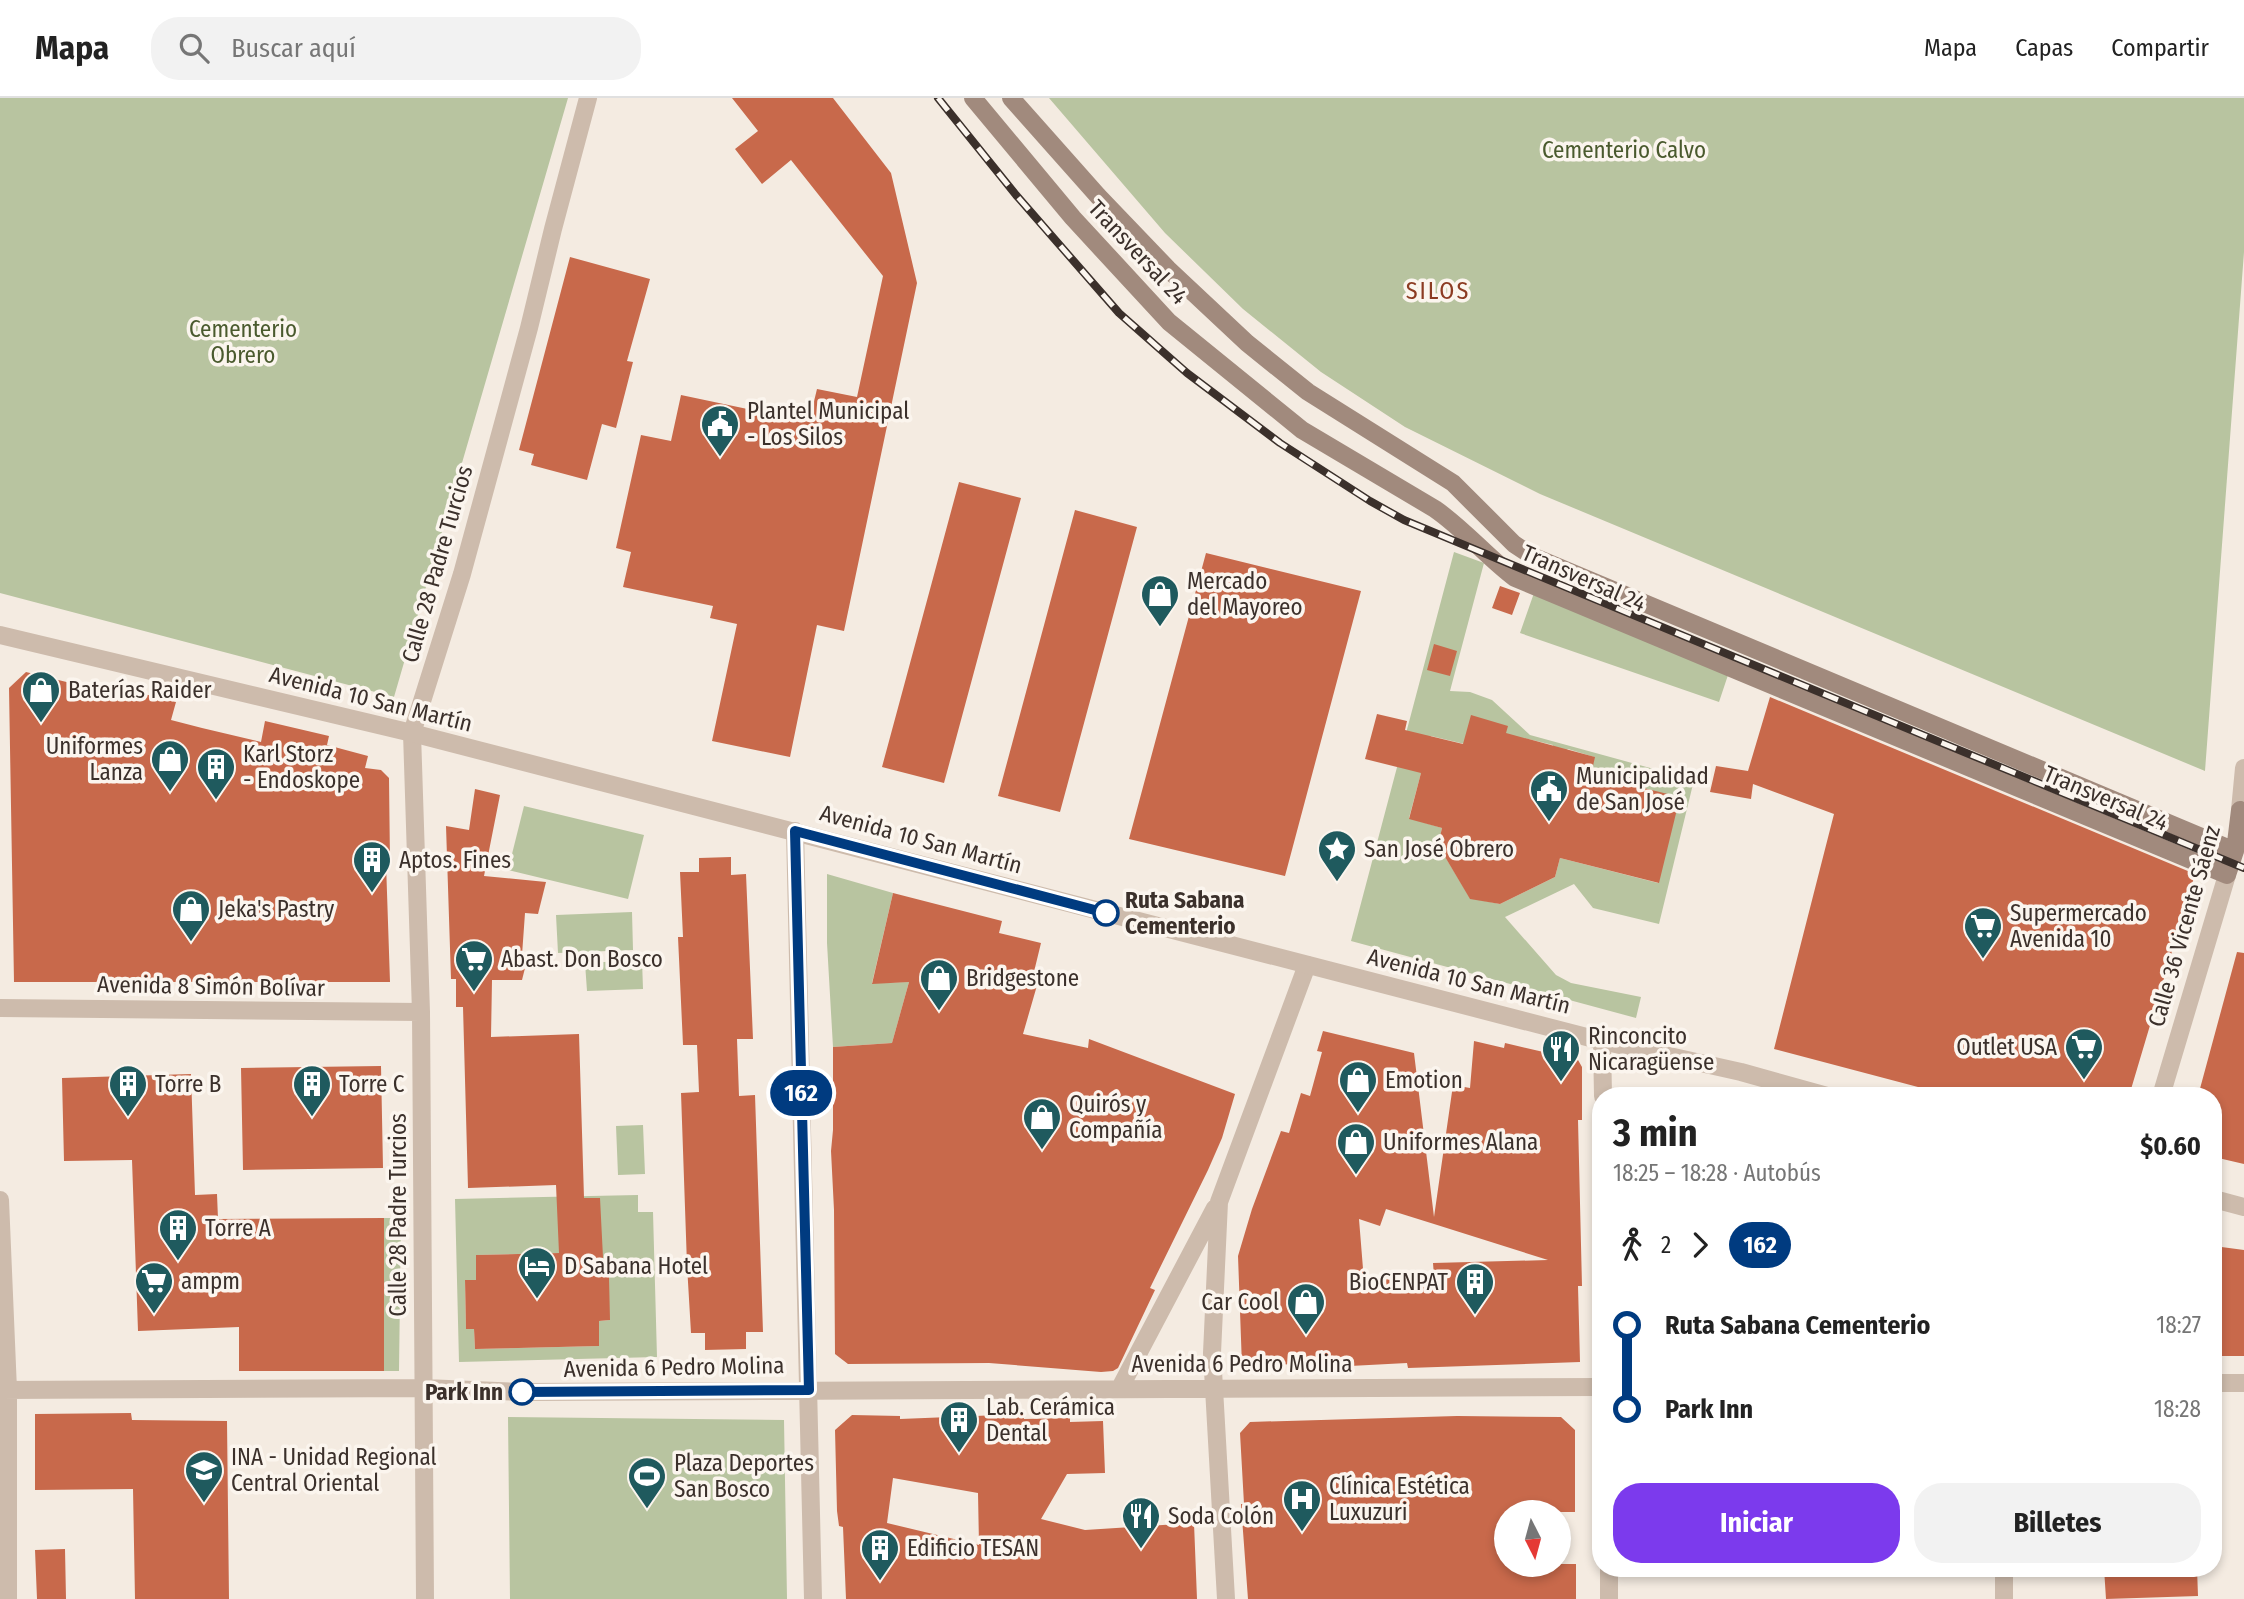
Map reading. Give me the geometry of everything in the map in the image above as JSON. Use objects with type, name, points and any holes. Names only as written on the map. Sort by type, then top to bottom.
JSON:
[{"type":"main road","name":"Transversal 24","points":[[973,98],[1082,229],[1169,322],[1301,430],[1453,521],[1500,567],[1516,578],[2227,875]]},
{"type":"main road","name":"Transversal 24","points":[[1011,98],[1168,269],[1247,343],[1308,391],[1453,483],[1514,544],[1531,556],[2235,851]]},
{"type":"main road","points":[[1006,138],[1030,121]]},
{"type":"main road","name":"Calle 36 Vicente Sáenz","points":[[2227,875],[2235,851],[2242,811]]},
{"type":"street","name":"Calle 28 Padre Turcios","points":[[425,1599],[421,1012],[412,733],[462,575],[588,98]]},
{"type":"street","name":"Avenida 10 San Martín","points":[[0,635],[412,733],[1602,1041],[1741,1072],[1795,1087]]},
{"type":"street","name":"Calle 36 Vicente Sáenz","points":[[2242,811],[2244,768]]},
{"type":"street","points":[[795,831],[813,1599]]},
{"type":"street","name":"Calle 36 Vicente Sáenz","points":[[2164,1087],[2227,875]]},
{"type":"street","points":[[1120,1388],[1219,1202],[1307,965]]},
{"type":"street","name":"Avenida 8 Simón Bolívar","points":[[0,1008],[421,1012]]},
{"type":"street","points":[[1602,1041],[1603,1087]]},
{"type":"street","points":[[0,1200],[8,1599]]},
{"type":"street","points":[[2222,1201],[2244,1207]]},
{"type":"street","points":[[1219,1202],[1212,1353],[1226,1599]]},
{"type":"street","points":[[2222,1383],[2244,1383]]},
{"type":"street","name":"Avenida 6 Pedro Molina","points":[[4,1390],[424,1388],[522,1392],[1592,1387]]},
{"type":"street","points":[[1609,1577],[1609,1599]]},
{"type":"street","points":[[2004,1577],[2004,1599]]},
{"type":"green space","name":"Cementerio Obrero","points":[[0,98],[568,98],[394,697],[0,593]]},
{"type":"green space","name":"Cementerio Calvo","points":[[1049,98],[2244,98],[2244,252],[2205,771],[1540,494],[1405,427],[1321,372],[1243,309],[1165,233]]},
{"type":"green space","points":[[1454,552],[1484,563],[1450,691],[1470,692],[1492,700],[1530,735],[1694,780],[1659,924],[1593,908],[1574,884],[1505,917],[1556,975],[1571,983],[1641,997],[1636,1018],[1351,941]],"holes":[[[1431,736],[1519,757],[1524,738],[1553,745],[1548,765],[1568,749],[1594,757],[1591,775],[1679,798],[1658,883],[1560,858],[1555,877],[1500,904],[1470,898],[1438,845],[1442,828],[1409,818]]]},
{"type":"green space","points":[[1534,593],[1728,675],[1719,702],[1520,633]]},
{"type":"green space","points":[[524,806],[644,835],[628,899],[508,870]]},
{"type":"green space","points":[[827,874],[893,893],[872,983],[909,982],[892,1043],[833,1047],[827,943]]},
{"type":"green space","points":[[632,912],[633,950],[558,953],[556,915]]},
{"type":"green space","points":[[642,960],[643,989],[587,991],[585,963]]},
{"type":"green space","points":[[643,1125],[645,1174],[618,1175],[616,1126]]},
{"type":"green space","points":[[638,1195],[638,1212],[653,1212],[657,1357],[459,1362],[455,1199]],"holes":[[[596,1252],[597,1277],[610,1320],[599,1321],[599,1346],[475,1349],[474,1329],[466,1329],[465,1281],[476,1280],[476,1255]]]},
{"type":"green space","points":[[384,1218],[401,1218],[399,1371],[384,1371]]},
{"type":"green space","name":"Plaza Deportes San Bosco","points":[[508,1417],[784,1420],[787,1599],[510,1599]]},
{"type":"building","points":[[732,98],[833,98],[891,173],[917,283],[844,631],[817,625],[790,757],[712,741],[737,624],[710,618],[713,606],[623,587],[631,552],[616,548],[641,435],[671,441],[681,395],[809,422],[817,389],[857,397],[883,276],[791,160],[762,184],[735,149],[758,131]]},
{"type":"building","points":[[570,257],[650,279],[627,361],[633,362],[616,428],[602,424],[587,480],[531,465],[534,454],[519,450]]},
{"type":"building","points":[[959,482],[1021,498],[944,783],[882,767]]},
{"type":"building","points":[[1075,510],[1137,527],[1060,812],[998,796]]},
{"type":"building","points":[[1206,553],[1361,591],[1285,876],[1129,839]]},
{"type":"building","points":[[1500,586],[1520,593],[1512,615],[1492,608]]},
{"type":"building","points":[[1434,644],[1457,651],[1450,676],[1427,670]]},
{"type":"building","points":[[26,672],[111,693],[113,686],[176,702],[171,720],[202,728],[261,742],[265,721],[329,736],[327,745],[368,756],[365,768],[381,770],[389,778],[390,863],[386,863],[390,982],[14,982],[9,688]]},
{"type":"building","name":"Supermercado Avenida 10","points":[[1770,697],[2195,874],[2132,1087],[1918,1087],[1774,1049],[1834,814],[1753,784],[1751,799],[1710,792],[1716,766],[1748,771]]},
{"type":"building","name":"Municipalidad de San José","points":[[1377,714],[1407,721],[1405,730],[1463,744],[1471,715],[1508,726],[1506,733],[1595,757],[1591,775],[1680,797],[1659,883],[1560,858],[1555,877],[1500,904],[1470,899],[1438,845],[1442,828],[1409,819],[1421,773],[1365,759]]},
{"type":"building","points":[[475,789],[500,795],[484,876],[546,882],[538,914],[525,913],[522,955],[528,956],[522,980],[492,980],[491,1037],[579,1034],[584,1198],[600,1198],[604,1277],[609,1277],[610,1320],[599,1321],[599,1346],[475,1349],[474,1329],[466,1329],[465,1280],[476,1280],[476,1255],[559,1253],[556,1185],[468,1188],[463,1007],[456,1007],[456,979],[451,979],[446,826],[469,830]]},
{"type":"building","points":[[731,857],[731,875],[746,874],[753,1039],[737,1039],[739,1096],[755,1095],[763,1332],[746,1332],[746,1349],[705,1350],[705,1333],[691,1333],[687,1265],[681,1093],[699,1092],[697,1045],[683,1045],[678,937],[683,937],[680,872],[699,872],[699,858]]},
{"type":"building","points":[[893,893],[1002,921],[999,933],[1041,943],[1032,980],[1038,982],[1023,1034],[1088,1048],[1089,1039],[1235,1094],[1222,1138],[1208,1170],[1150,1288],[1155,1290],[1118,1368],[1113,1371],[989,1363],[848,1364],[835,1354],[831,1151],[833,1047],[892,1043],[909,982],[872,984]]},
{"type":"building","points":[[2237,952],[2244,953],[2244,1164],[2222,1159],[2222,1087],[2200,1087]]},
{"type":"building","points":[[1323,1031],[1414,1053],[1434,1217],[1453,1085],[1470,1088],[1474,1041],[1504,1048],[1505,1043],[1578,1060],[1582,1067],[1582,1120],[1578,1120],[1582,1286],[1578,1286],[1580,1362],[1408,1368],[1407,1363],[1350,1366],[1350,1362],[1242,1366],[1238,1256],[1281,1131],[1289,1133],[1301,1093],[1310,1096],[1322,1052],[1317,1051]],"holes":[[[1386,1209],[1548,1260],[1433,1263],[1434,1276],[1364,1281],[1359,1219],[1380,1226]]]},
{"type":"building","name":"Torre C","points":[[381,1066],[383,1168],[243,1170],[241,1068]]},
{"type":"building","points":[[191,1074],[195,1195],[217,1194],[218,1219],[384,1218],[384,1371],[239,1371],[239,1327],[138,1331],[132,1160],[64,1161],[62,1078]]},
{"type":"building","points":[[2222,1247],[2244,1250],[2244,1356],[2222,1356]]},
{"type":"building","points":[[131,1413],[132,1420],[227,1421],[229,1599],[135,1599],[133,1489],[35,1490],[35,1414]]},
{"type":"building","points":[[1023,1414],[1024,1419],[1070,1418],[1070,1422],[1103,1421],[1105,1473],[1067,1474],[1041,1519],[1085,1530],[1194,1523],[1197,1599],[846,1599],[843,1527],[839,1526],[837,1511],[835,1430],[852,1415],[900,1416],[900,1419]],"holes":[[[893,1478],[978,1493],[979,1545],[887,1523]]]},
{"type":"building","points":[[1457,1416],[1561,1417],[1575,1430],[1575,1512],[1572,1512],[1572,1500],[1494,1500],[1494,1577],[1572,1577],[1572,1564],[1576,1564],[1576,1599],[1248,1599],[1241,1504],[1244,1504],[1240,1433],[1250,1422]]},
{"type":"building","points":[[65,1549],[66,1599],[37,1599],[35,1550]]},
{"type":"building","points":[[2105,1577],[2197,1577],[2198,1596],[2106,1599]]},
{"type":"railway","points":[[938,98],[1016,195],[1119,313],[1187,373],[1280,443],[1370,501],[1404,520],[2244,868]]},
{"type":"bus line","name":"162","points":[[522,1392],[809,1390],[795,831],[1106,913]]},
{"type":"place","name":"Plantel Municipal - Los Silos","points":[[720,458]]},
{"type":"place","name":"Mercado del Mayoreo","points":[[1160,628]]},
{"type":"place","name":"Baterías Raider","points":[[41,724]]},
{"type":"place","name":"Uniformes Lanza","points":[[170,793]]},
{"type":"place","name":"Karl Storz - Endoskope","points":[[216,801]]},
{"type":"place","name":"Municipalidad de San José","points":[[1549,823]]},
{"type":"place","name":"San José Obrero","points":[[1337,883]]},
{"type":"place","name":"Aptos. Fines","points":[[372,894]]},
{"type":"place","name":"Ruta Sabana Cementerio","points":[[1106,913]]},
{"type":"place","name":"Jeka's Pastry","points":[[191,943]]},
{"type":"place","name":"Supermercado Avenida 10","points":[[1983,960]]},
{"type":"place","name":"Abast. Don Bosco","points":[[474,993]]},
{"type":"place","name":"Bridgestone","points":[[939,1012]]},
{"type":"place","name":"Outlet USA","points":[[2084,1081]]},
{"type":"place","name":"Rinconcito Nicaragüense","points":[[1561,1083]]},
{"type":"place","name":"Emotion","points":[[1358,1114]]},
{"type":"place","name":"Torre B","points":[[128,1118]]},
{"type":"place","name":"Torre C","points":[[312,1118]]},
{"type":"place","name":"Quirós y Compañía","points":[[1042,1151]]},
{"type":"place","name":"Uniformes Alana","points":[[1356,1176]]},
{"type":"place","name":"Torre A","points":[[178,1262]]},
{"type":"place","name":"D Sabana Hotel","points":[[537,1300]]},
{"type":"place","name":"ampm","points":[[154,1315]]},
{"type":"place","name":"BioCENPAT","points":[[1475,1316]]},
{"type":"place","name":"Car Cool","points":[[1306,1336]]},
{"type":"place","name":"Park Inn","points":[[522,1392]]},
{"type":"place","name":"Lab. Cerámica Dental","points":[[959,1454]]},
{"type":"place","name":"INA - Unidad Regional Central Oriental","points":[[204,1504]]},
{"type":"place","name":"Plaza Deportes San Bosco","points":[[647,1510]]},
{"type":"place","name":"Clínica Estética Luxuzuri","points":[[1302,1533]]},
{"type":"place","name":"Soda Colón","points":[[1141,1550]]},
{"type":"place","name":"Edificio TESAN","points":[[880,1582]]},
{"type":"district","name":"SILOS","points":[[1438,291]]}]
